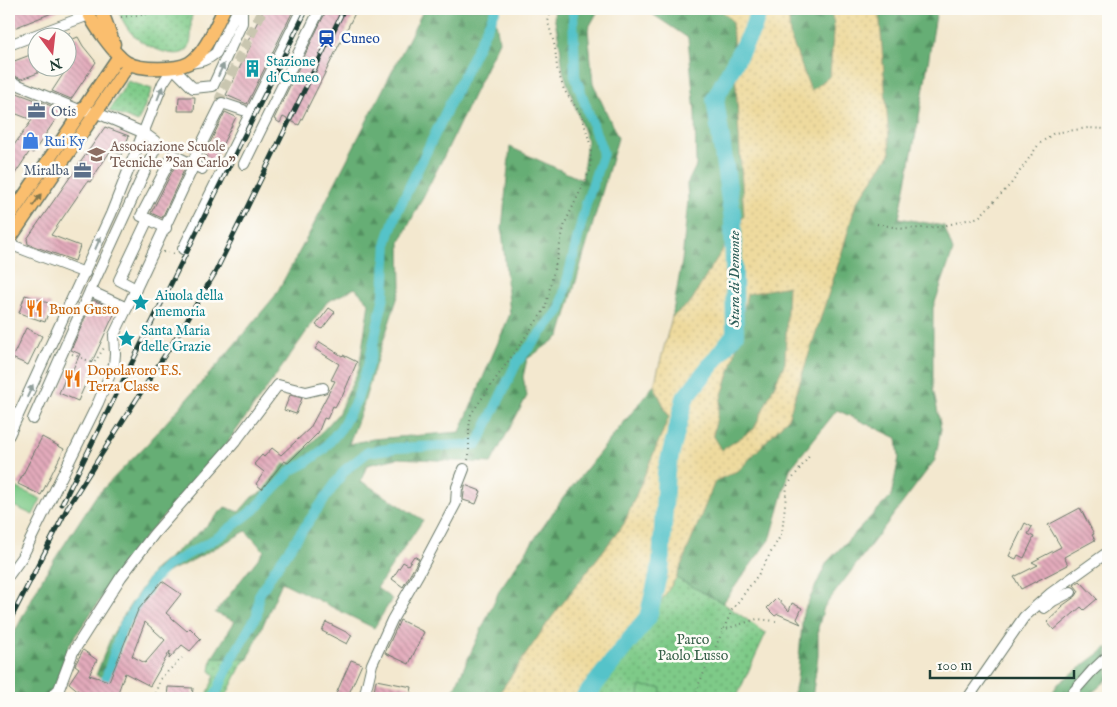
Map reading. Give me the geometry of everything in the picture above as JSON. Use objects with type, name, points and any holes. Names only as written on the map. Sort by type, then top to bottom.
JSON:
[{"type":"main road","points":[[101,9],[119,56]]},
{"type":"main road","points":[[88,12],[99,32],[119,56],[129,64],[161,69],[188,64],[198,56],[224,9]]},
{"type":"main road","points":[[9,218],[119,56]]},
{"type":"main road","points":[[9,242],[129,64]]},
{"type":"street","points":[[188,64],[202,61],[216,52],[238,9]]},
{"type":"street","points":[[9,435],[14,413],[85,273],[164,83],[173,68],[193,88],[213,86],[242,23],[242,9]]},
{"type":"street","points":[[183,248],[302,9]]},
{"type":"street","points":[[244,164],[320,9]]},
{"type":"street","points":[[9,45],[88,12]]},
{"type":"street","points":[[9,81],[82,110],[97,113],[144,134],[155,141],[155,149],[33,419]]},
{"type":"street","points":[[198,167],[194,159],[222,103],[243,110]]},
{"type":"street","points":[[166,228],[141,216],[173,155],[198,167]]},
{"type":"street","points":[[9,575],[22,557],[98,403],[114,365],[116,354],[114,335],[154,251],[198,167]]},
{"type":"street","points":[[136,289],[119,280],[148,219]]},
{"type":"street","points":[[9,242],[85,273]]},
{"type":"street","points":[[90,291],[127,308]]},
{"type":"street","points":[[50,698],[60,689],[73,652],[121,577],[154,534],[235,442],[278,385],[306,392],[323,388]]},
{"type":"street","points":[[364,698],[372,664],[392,620],[420,573],[456,503],[457,487],[464,469]]},
{"type":"street","points":[[968,698],[1024,617],[1051,593],[1108,552]]},
{"type":"street","points":[[1080,572],[1085,572],[1108,561]]},
{"type":"street","points":[[1020,624],[1030,619],[1053,601],[1072,592]]},
{"type":"street","points":[[1068,698],[1108,656]]},
{"type":"path","points":[[121,17],[148,14],[158,9]]},
{"type":"path","points":[[464,469],[469,456],[471,414],[544,309],[565,223],[590,171],[591,147],[582,116],[564,90],[557,68],[555,48],[548,22],[551,9]]},
{"type":"path","points":[[877,224],[904,229],[939,227],[979,217],[1010,184],[1039,144],[1054,133],[1088,128],[1108,129]]},
{"type":"path","points":[[154,251],[177,255],[183,248]]},
{"type":"path","points":[[67,356],[74,354],[94,363],[114,335]]},
{"type":"path","points":[[696,698],[698,686],[732,610],[758,576],[782,533],[787,486],[810,455]]},
{"type":"path","points":[[722,630],[757,618],[776,621]]},
{"type":"path","points":[[154,698],[160,679],[182,658]]},
{"type":"green space","points":[[117,9],[194,9],[191,18],[189,47],[184,52],[178,54],[162,51],[145,44],[131,33]]},
{"type":"green space","points":[[424,9],[494,9],[499,41],[400,242],[401,287],[349,444],[373,439],[460,432],[510,314],[502,229],[510,147],[582,180],[587,141],[563,71],[554,16],[555,9],[599,9],[588,29],[593,83],[618,138],[560,336],[527,359],[523,377],[527,396],[491,463],[398,458],[367,465],[361,481],[423,520],[377,588],[392,599],[374,628],[282,582],[248,659],[212,658],[235,621],[215,613],[264,551],[246,531],[160,577],[136,608],[107,679],[96,675],[111,637],[154,570],[202,530],[225,507],[239,512],[252,497],[262,492],[284,464],[288,465],[309,446],[338,414],[359,369],[369,303],[355,288],[327,302],[219,454],[138,545],[69,645],[52,694],[48,698],[9,698],[9,643],[43,577],[96,496],[148,443],[275,296],[309,234]]},
{"type":"green space","points":[[645,9],[720,9],[732,21],[744,216],[691,302],[672,317],[682,261],[688,200],[687,184],[696,166],[695,113],[688,38]]},
{"type":"green space","points":[[788,9],[830,9],[834,22],[830,76],[811,91],[790,36]]},
{"type":"green space","points":[[879,9],[937,9],[918,123],[899,218],[944,226],[953,251],[933,308],[933,388],[941,429],[935,460],[824,607],[818,628],[818,656],[812,698],[793,698],[797,680],[803,613],[827,562],[891,496],[899,458],[897,438],[837,410],[790,469],[771,537],[723,603],[676,578],[715,480],[739,470],[788,418],[856,203],[890,154]]},
{"type":"green space","points":[[128,81],[152,89],[138,122],[109,111]]},
{"type":"green space","points":[[788,286],[785,363],[754,429],[722,450],[713,435],[721,398],[734,358],[747,293]]},
{"type":"green space","points":[[654,385],[669,417],[624,524],[549,621],[496,698],[450,698],[500,589],[563,498]]},
{"type":"green space","points":[[9,484],[41,499],[33,515],[9,504]]},
{"type":"green space","name":"Parco Paolo Lusso","points":[[676,578],[723,603],[766,633],[736,698],[592,698],[608,682]]},
{"type":"green space","points":[[1108,647],[1108,679],[1089,698],[1049,698],[1058,684]]},
{"type":"green space","points":[[212,658],[248,659],[241,666],[225,698],[206,698],[215,675],[210,671]]},
{"type":"green space","points":[[640,686],[661,688],[660,698],[639,698]]},
{"type":"sand","points":[[720,9],[788,9],[790,36],[811,91],[830,76],[834,23],[830,9],[879,9],[890,154],[856,203],[788,418],[739,470],[715,481],[676,578],[608,682],[592,698],[496,698],[549,621],[624,524],[669,417],[654,385],[672,317],[691,302],[744,216],[732,21]],"holes":[[[788,286],[785,363],[754,429],[722,450],[713,435],[721,398],[734,358],[747,294]]]},
{"type":"building","points":[[9,9],[62,9],[9,30]]},
{"type":"building","name":"Stazione di Cuneo","points":[[264,9],[294,9],[247,104],[226,95],[252,43],[248,41]]},
{"type":"building","points":[[327,9],[357,9],[299,125],[283,117],[280,123],[274,119]]},
{"type":"building","points":[[78,37],[96,62],[71,99],[52,91],[61,78],[78,78]]},
{"type":"building","points":[[28,56],[28,77],[22,79],[9,74],[9,63]]},
{"type":"building","points":[[9,90],[62,110],[33,153],[30,151],[9,183],[9,152],[32,120],[9,111]]},
{"type":"building","points":[[179,97],[195,97],[194,111],[178,111]]},
{"type":"building","points":[[225,112],[236,117],[210,170],[204,162],[207,156],[204,155]]},
{"type":"building","points":[[105,127],[129,136],[121,155],[111,150],[51,235],[80,246],[75,261],[28,244],[27,239]]},
{"type":"building","points":[[176,164],[185,168],[162,218],[151,213]]},
{"type":"building","points":[[25,295],[51,304],[45,322],[19,313]]},
{"type":"building","points":[[93,300],[116,310],[90,366],[93,367],[78,401],[59,393],[69,370],[72,371],[80,354],[71,350]]},
{"type":"building","points":[[329,308],[335,312],[322,329],[316,325]]},
{"type":"building","points":[[26,328],[42,336],[28,365],[12,358]]},
{"type":"building","points":[[320,342],[342,356],[357,362],[342,397],[335,407],[333,406],[327,419],[324,418],[318,433],[288,463],[284,461],[262,489],[256,484],[264,472],[254,464],[272,448],[281,455],[310,428],[335,381],[331,380],[339,364],[315,349]]},
{"type":"building","points":[[290,395],[302,398],[296,414],[284,410]]},
{"type":"building","points":[[42,437],[64,449],[41,495],[18,484]]},
{"type":"building","points":[[465,485],[481,491],[476,504],[463,500]]},
{"type":"building","points":[[1080,508],[1094,534],[1092,535],[1095,540],[1064,557],[1068,565],[1021,589],[1014,577],[1038,565],[1032,562],[1061,547],[1048,525]]},
{"type":"building","points":[[1025,523],[1032,527],[1028,534],[1034,537],[1024,558],[1018,555],[1016,559],[1009,556]]},
{"type":"building","points":[[414,556],[419,559],[403,587],[392,579],[403,562],[408,565]]},
{"type":"building","points":[[162,581],[181,594],[166,613],[187,631],[190,628],[201,639],[190,651],[182,645],[169,659],[170,651],[150,686],[125,673],[116,698],[87,698],[69,683],[79,668],[75,665],[83,650],[97,660],[89,675],[109,681],[138,610]],"holes":[[[145,622],[165,640],[145,663],[132,656]]]},
{"type":"building","points":[[1080,581],[1097,599],[1084,610],[1081,607],[1054,630],[1047,622],[1062,606],[1076,596],[1079,591],[1074,585]]},
{"type":"building","points":[[777,598],[789,611],[792,603],[802,608],[797,619],[801,624],[778,614],[775,616],[767,608]]},
{"type":"building","points":[[400,620],[424,632],[409,664],[385,653]]},
{"type":"building","points":[[326,622],[352,635],[347,644],[322,631]]},
{"type":"building","points":[[351,660],[362,664],[346,698],[336,694]]},
{"type":"building","points":[[376,680],[412,687],[410,698],[373,698]]},
{"type":"building","points":[[168,687],[193,688],[192,698],[167,698]]},
{"type":"waterway","points":[[100,698],[122,628],[153,580],[167,566],[220,536],[256,508],[292,470],[323,450],[341,428],[357,399],[370,359],[384,296],[387,241],[396,214],[496,9]]},
{"type":"waterway","points":[[472,445],[477,444],[480,439],[517,362],[560,310],[586,204],[603,153],[575,76],[573,9]]},
{"type":"waterway","name":"Stura di Demonte","points":[[584,698],[648,617],[661,564],[666,472],[685,398],[735,334],[733,221],[715,99],[753,28],[759,9]]},
{"type":"waterway","points":[[214,698],[233,657],[257,615],[259,595],[273,572],[345,470],[368,452],[396,448],[465,445]]},
{"type":"tunnel","points":[[222,103],[220,98],[263,9]]},
{"type":"railway","points":[[62,504],[307,9]]},
{"type":"railway","points":[[9,622],[69,505],[215,273],[344,9]]},
{"type":"place","name":"Cuneo","points":[[327,38]]},
{"type":"place","name":"Stazione di Cuneo","points":[[252,69]]},
{"type":"place","name":"Otis","points":[[37,111]]},
{"type":"place","name":"Rui Ky","points":[[30,141]]},
{"type":"place","name":"Associazione Scuole Tecniche \"San Carlo\"","points":[[96,154]]},
{"type":"place","name":"Miralba","points":[[83,170]]},
{"type":"place","name":"Aiuola della memoria","points":[[141,303]]},
{"type":"place","name":"Buon Gusto","points":[[35,309]]},
{"type":"place","name":"Santa Maria delle Grazie","points":[[127,338]]},
{"type":"place","name":"Dopolavoro F.S. Terza Classe","points":[[73,378]]}]
